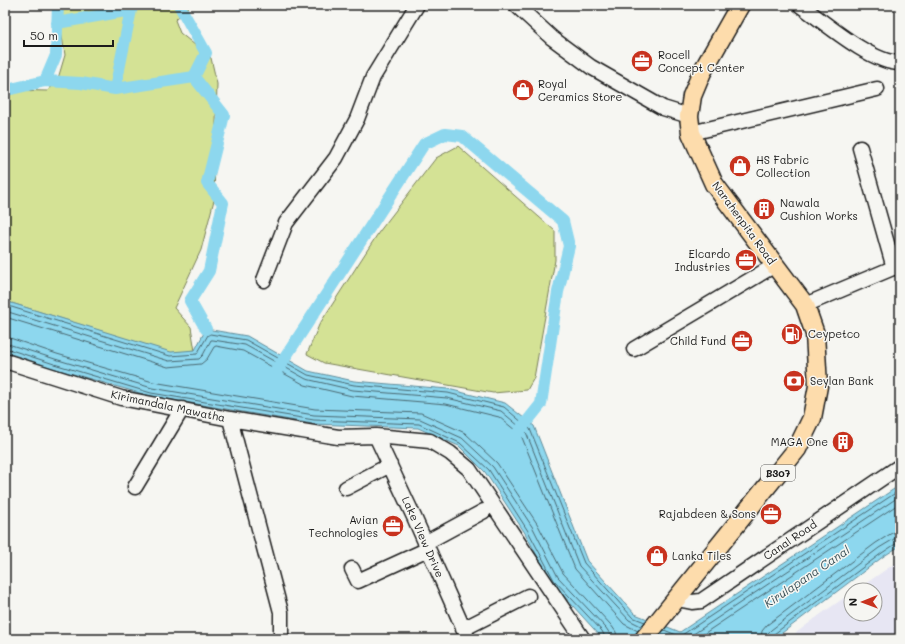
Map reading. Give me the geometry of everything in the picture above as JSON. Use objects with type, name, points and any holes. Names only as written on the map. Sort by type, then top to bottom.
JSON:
[{"type":"main road","points":[[690,125],[692,96],[702,72],[740,5]]},
{"type":"main road","name":"Narahenpita Road","points":[[690,125],[714,184],[805,305]]},
{"type":"main road","name":"B307","points":[[644,639],[797,449],[812,418],[818,386],[815,334],[805,305]]},
{"type":"street","points":[[264,280],[286,223],[336,158],[357,119],[373,77],[417,5]]},
{"type":"street","points":[[516,5],[552,38],[591,67],[690,125],[877,89]]},
{"type":"street","points":[[800,5],[866,53],[893,63],[900,63]]},
{"type":"street","points":[[805,305],[897,266],[860,148]]},
{"type":"street","points":[[634,349],[775,265]]},
{"type":"street","name":"Kirimandala Mawatha","points":[[5,361],[121,398],[230,419],[281,612],[282,639]]},
{"type":"street","points":[[135,487],[182,410]]},
{"type":"street","points":[[230,419],[338,436],[376,436],[430,441],[450,453],[469,469],[583,639]]},
{"type":"street","name":"Lake View Drive","points":[[376,436],[427,546],[465,634]]},
{"type":"street","points":[[346,488],[390,465]]},
{"type":"street","name":"Canal Road","points":[[677,599],[692,602],[701,601],[900,466]]},
{"type":"street","points":[[352,569],[358,582],[427,546],[484,511]]},
{"type":"street","points":[[465,634],[528,596]]},
{"type":"shaded area","points":[[900,560],[900,639],[788,639],[843,599],[843,622],[883,622],[883,582],[868,582]]},
{"type":"green space","points":[[57,5],[191,5],[175,20],[180,33],[211,58],[217,84],[214,200],[201,250],[174,308],[191,327],[195,351],[171,353],[5,301],[5,94],[7,90],[47,91],[57,82],[65,55]]},
{"type":"green space","points":[[458,146],[555,231],[555,260],[534,378],[527,390],[493,393],[324,363],[307,354],[319,325],[379,232],[436,158]]},
{"type":"water","name":"Kirulapana Canal","points":[[5,301],[171,352],[195,350],[206,329],[247,336],[308,371],[354,381],[448,389],[505,403],[534,426],[587,561],[635,614],[680,632],[900,485],[900,546],[850,582],[843,582],[843,587],[774,639],[603,639],[551,582],[525,533],[485,472],[459,446],[418,428],[313,424],[150,396],[52,368],[5,352]]},
{"type":"waterway","points":[[7,90],[45,81],[56,55],[58,5]]},
{"type":"waterway","points":[[115,89],[131,10],[134,5]]},
{"type":"waterway","points":[[179,5],[206,53],[194,77]]},
{"type":"waterway","points":[[57,23],[131,10]]},
{"type":"waterway","points":[[45,81],[81,83],[115,89],[194,77],[224,115],[207,183],[223,203],[209,271],[190,301],[206,329]]},
{"type":"waterway","points":[[277,370],[424,144],[445,134],[462,136],[563,221],[569,246],[558,292],[541,404],[517,434]]},
{"type":"place","name":"Rocell Concept Center","points":[[642,61]]},
{"type":"place","name":"Royal Ceramics Store","points":[[523,90]]},
{"type":"place","name":"HS Fabric Collection","points":[[740,166]]},
{"type":"place","name":"Nawala Cushion Works","points":[[764,209]]},
{"type":"place","name":"Elcardo Industries","points":[[746,260]]},
{"type":"place","name":"Ceypetco","points":[[792,334]]},
{"type":"place","name":"Child Fund","points":[[742,341]]},
{"type":"place","name":"Seylan Bank","points":[[794,381]]},
{"type":"place","name":"MAGA One","points":[[843,442]]},
{"type":"place","name":"Rajabdeen & Sons","points":[[771,514]]},
{"type":"place","name":"Avian Technologies","points":[[393,526]]},
{"type":"place","name":"Lanka Tiles","points":[[657,556]]}]
